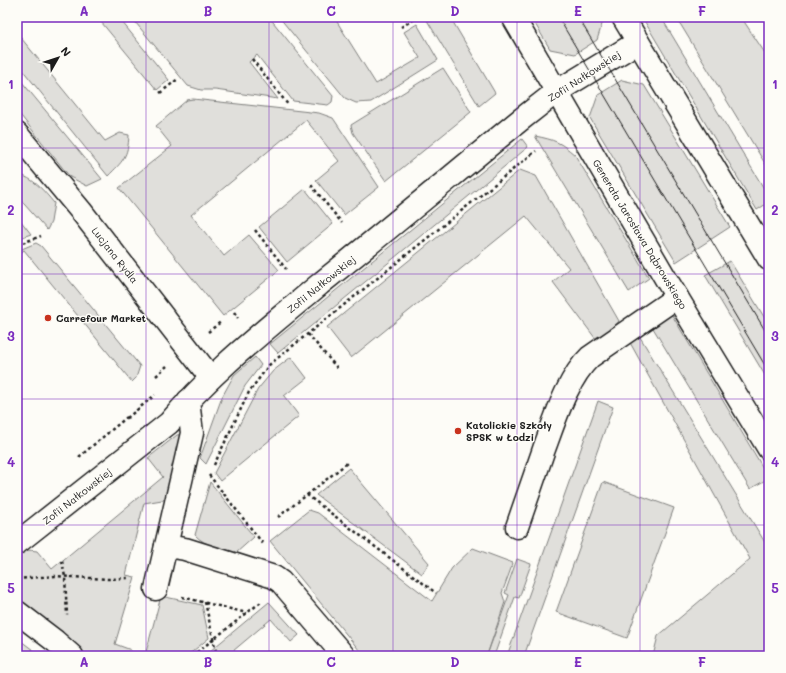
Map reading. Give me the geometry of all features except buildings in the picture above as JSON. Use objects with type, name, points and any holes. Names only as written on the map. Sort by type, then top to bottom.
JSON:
[{"type":"street","name":"Generała Jarosława Dąbrowskiego","points":[[513,17],[677,297],[769,449]]},
{"type":"street","points":[[623,17],[768,257]]},
{"type":"street","name":"Zofii Nałkowskiej","points":[[17,543],[168,423],[211,378],[254,339],[556,92],[638,42]]},
{"type":"street","name":"Lucjana Rydla","points":[[18,136],[81,211],[211,378]]},
{"type":"street","points":[[517,527],[554,421],[575,375],[581,366],[590,357],[677,297]]},
{"type":"street","points":[[156,589],[192,433],[188,401]]},
{"type":"street","points":[[166,546],[185,550],[274,577],[281,582],[344,656]]},
{"type":"street","points":[[17,612],[70,654]]},
{"type":"path","points":[[401,27],[418,17]]},
{"type":"path","points":[[252,59],[289,106]]},
{"type":"path","points":[[160,93],[178,79]]},
{"type":"path","points":[[274,577],[270,553],[209,475],[249,392],[269,365],[536,151]]},
{"type":"path","points":[[311,184],[342,223]]},
{"type":"path","points":[[255,230],[286,269]]},
{"type":"path","points":[[17,245],[41,236]]},
{"type":"path","points":[[308,334],[338,369]]},
{"type":"path","points":[[83,453],[160,391]]},
{"type":"path","points":[[124,425],[127,417]]},
{"type":"path","points":[[278,517],[347,463]]},
{"type":"path","points":[[307,495],[436,594]]},
{"type":"path","points":[[62,561],[65,577],[70,654]]},
{"type":"path","points":[[17,579],[65,577],[108,579],[130,578],[163,592],[247,613],[192,656]]},
{"type":"path","points":[[205,602],[217,656]]},
{"type":"shaded area","points":[[97,17],[118,17],[169,80],[157,90]]},
{"type":"shaded area","points":[[131,17],[269,17],[333,96],[332,102],[328,105],[293,101],[257,55],[249,62],[278,99],[215,90],[201,90],[188,86]]},
{"type":"shaded area","points":[[279,17],[334,17],[376,84],[420,58],[404,32],[417,24],[438,60],[371,102],[356,103],[345,98]]},
{"type":"shaded area","points":[[425,17],[450,17],[495,93],[479,106]]},
{"type":"shaded area","points":[[531,17],[604,18],[597,40],[575,54],[550,49]]},
{"type":"shaded area","points":[[642,17],[661,17],[769,197],[769,202],[757,210]]},
{"type":"shaded area","points":[[676,17],[741,17],[769,59],[769,170]]},
{"type":"shaded area","points":[[17,33],[105,141],[120,133],[129,135],[124,158],[108,176],[17,63]]},
{"type":"shaded area","points":[[443,68],[471,112],[386,181],[353,133],[351,125]]},
{"type":"shaded area","points":[[17,76],[102,179],[87,186],[70,177],[17,111]]},
{"type":"shaded area","points":[[622,80],[644,85],[730,227],[676,262],[590,118],[598,95]]},
{"type":"shaded area","points":[[193,99],[319,113],[333,118],[379,187],[344,215],[316,180],[339,161],[306,120],[191,215],[224,256],[249,235],[279,270],[223,316],[119,188],[172,146],[156,126],[187,100]]},
{"type":"shaded area","points":[[535,136],[557,142],[575,155],[649,278],[629,292]]},
{"type":"shaded area","points":[[522,139],[528,147],[278,353],[270,344]]},
{"type":"shaded area","points":[[520,170],[536,176],[619,321],[610,331],[595,338],[553,282],[569,268],[526,216],[351,358],[327,327]]},
{"type":"shaded area","points":[[17,174],[28,178],[42,189],[54,203],[51,222],[47,230],[17,196]]},
{"type":"shaded area","points":[[305,189],[333,224],[287,262],[259,227]]},
{"type":"shaded area","points":[[17,216],[31,234],[17,239]]},
{"type":"shaded area","points":[[36,243],[41,246],[140,366],[136,378],[132,382],[24,250],[17,256],[17,251]]},
{"type":"shaded area","points":[[730,261],[769,325],[769,382],[705,275]]},
{"type":"shaded area","points":[[669,310],[769,478],[750,489],[650,323]]},
{"type":"shaded area","points":[[640,337],[769,549],[769,656],[653,656],[658,636],[750,559],[628,339]]},
{"type":"shaded area","points":[[255,357],[261,365],[245,386],[206,464],[200,458],[222,397],[234,375]]},
{"type":"shaded area","points":[[291,357],[307,378],[284,396],[299,416],[220,481],[214,473],[258,389],[273,371]]},
{"type":"shaded area","points":[[598,401],[613,407],[524,656],[507,656]]},
{"type":"shaded area","points":[[184,434],[168,499],[144,503],[126,575],[135,577],[115,644],[131,650],[129,656],[87,656],[78,646],[17,598],[17,555],[29,550],[37,551],[52,569],[163,477],[148,458],[177,435]]},
{"type":"shaded area","points":[[349,468],[429,563],[422,574],[316,495]]},
{"type":"shaded area","points":[[210,482],[254,537],[236,553],[204,542],[195,535]]},
{"type":"shaded area","points":[[603,482],[674,508],[627,638],[556,612]]},
{"type":"shaded area","points":[[309,510],[318,513],[432,601],[452,568],[473,548],[513,563],[502,593],[505,602],[487,655],[509,595],[505,593],[517,559],[531,564],[519,598],[515,597],[494,656],[364,656],[270,541]]},
{"type":"shaded area","points":[[161,596],[202,605],[209,638],[187,656],[145,656]]},
{"type":"shaded area","points":[[269,602],[299,635],[291,642],[271,619],[233,651],[236,656],[204,656]]},
{"type":"shaded area","points":[[17,638],[41,656],[17,656]]},
{"type":"tram line","points":[[558,17],[769,372]]},
{"type":"tram line","points":[[578,17],[769,337]]},
{"type":"place","name":"Carrefour Market","points":[[48,318]]},
{"type":"place","name":"Katolickie Szkoły SPSK w Łodzi","points":[[458,431]]}]
